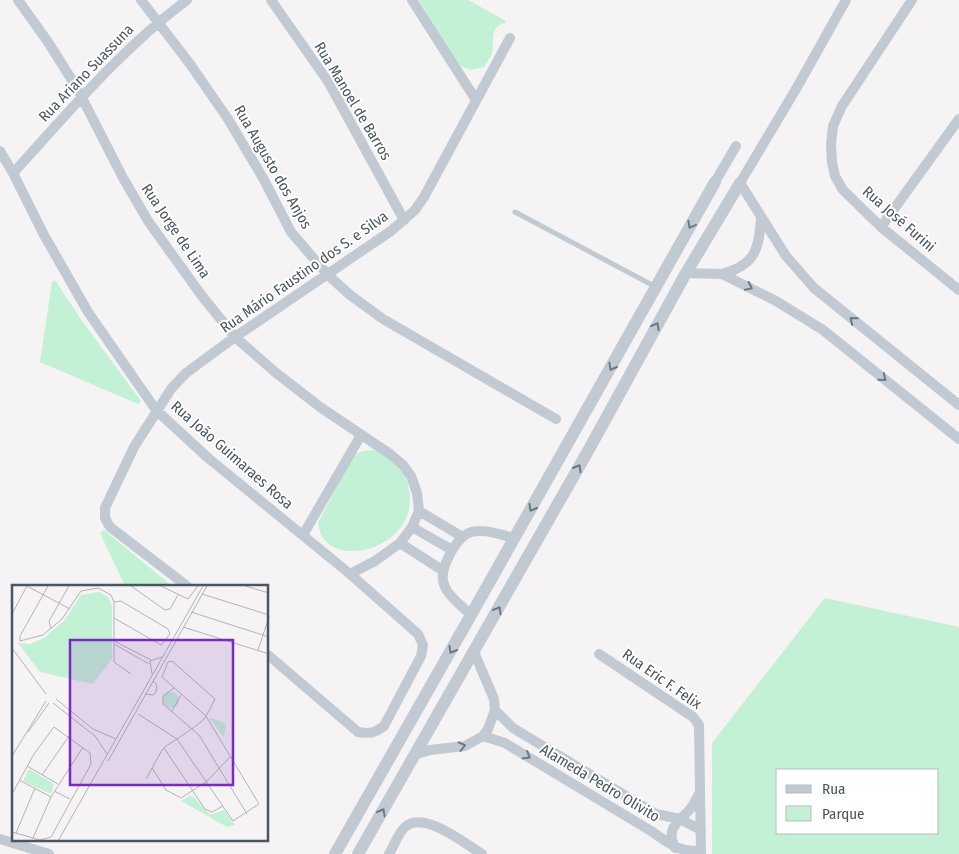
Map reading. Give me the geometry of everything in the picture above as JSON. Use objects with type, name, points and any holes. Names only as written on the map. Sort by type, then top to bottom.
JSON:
[{"type":"street","name":"Rua Jorge de Lima","points":[[18,0],[48,42],[81,97],[148,222],[202,296],[235,337],[274,372],[403,465],[411,476],[417,494],[419,511]]},
{"type":"street","name":"Rua Augusto dos Anjos","points":[[140,0],[228,119],[263,178],[291,232],[327,274],[350,295],[383,319],[556,419]]},
{"type":"street","name":"Rua Ariano Suassuna","points":[[13,173],[81,97],[158,22],[186,0]]},
{"type":"street","name":"Rua Manoel de Barros","points":[[271,0],[329,83],[404,220]]},
{"type":"street","points":[[412,0],[476,100]]},
{"type":"street","points":[[358,854],[474,652],[686,273],[796,89],[846,0]]},
{"type":"street","name":"Rua José Furini","points":[[912,0],[842,106],[833,126],[832,162],[842,190],[881,227],[959,290]]},
{"type":"street","name":"Rua Mário Faustino dos S. e Silva","points":[[186,585],[110,527],[104,518],[105,508],[134,447],[156,410],[171,389],[186,373],[235,337],[391,231],[415,210],[424,197],[510,38]]},
{"type":"street","points":[[881,227],[959,119]]},
{"type":"street","points":[[334,854],[736,146]]},
{"type":"street","name":"Rua João Guimaraes Rosa","points":[[0,151],[44,235],[88,312],[156,410],[207,458],[350,574],[418,634],[423,644],[421,656],[384,726],[376,732],[367,734],[358,732],[269,656]]},
{"type":"street","points":[[715,182],[740,183]]},
{"type":"street","points":[[715,182],[724,195],[723,210]]},
{"type":"street","points":[[740,183],[786,256],[814,288],[959,405]]},
{"type":"street","points":[[686,273],[722,274],[744,266],[752,258],[757,248],[760,237],[761,218]]},
{"type":"street","points":[[722,274],[776,301],[823,330],[959,439]]},
{"type":"street","points":[[303,535],[361,435]]},
{"type":"street","points":[[570,440],[588,450]]},
{"type":"street","points":[[350,574],[375,561],[400,543],[412,527],[419,511],[461,536]]},
{"type":"street","points":[[412,527],[452,550]]},
{"type":"street","points":[[471,615],[445,587],[442,570],[452,550],[461,536],[470,531],[484,531],[514,538]]},
{"type":"street","points":[[400,543],[442,570]]},
{"type":"street","points":[[414,755],[441,748],[466,746],[483,736],[488,730],[495,710],[490,689],[474,652]]},
{"type":"street","name":"Rua Eric F. Felix","points":[[599,654],[693,717],[700,735],[699,794],[701,830]]},
{"type":"street","name":"Alameda Pedro Olivito","points":[[495,710],[513,728],[648,809],[666,818],[680,819],[693,824],[701,830]]},
{"type":"street","name":"Alameda Pedro Olivito","points":[[483,736],[505,743],[651,831],[677,850],[692,853],[701,852]]},
{"type":"street","points":[[378,778],[396,788]]},
{"type":"street","points":[[677,850],[671,838],[672,831],[691,808],[699,794]]},
{"type":"street","points":[[389,854],[405,827],[414,822],[435,825],[482,854]]},
{"type":"street","points":[[701,830],[701,852]]},
{"type":"street","points":[[0,839],[48,854]]},
{"type":"lane","points":[[515,212],[657,287]]},
{"type":"green space","points":[[419,0],[468,0],[506,21],[506,23],[496,28],[494,32],[491,56],[484,67],[471,70],[458,65]]},
{"type":"green space","points":[[55,280],[82,321],[141,401],[138,404],[40,362],[52,282]]},
{"type":"green space","points":[[373,450],[393,460],[404,474],[410,503],[404,523],[391,537],[374,547],[355,551],[338,549],[324,539],[318,523],[353,455]]},
{"type":"green space","points":[[104,530],[171,585],[125,585],[100,533]]},
{"type":"green space","points":[[825,598],[959,627],[959,854],[712,854],[712,743]]}]
